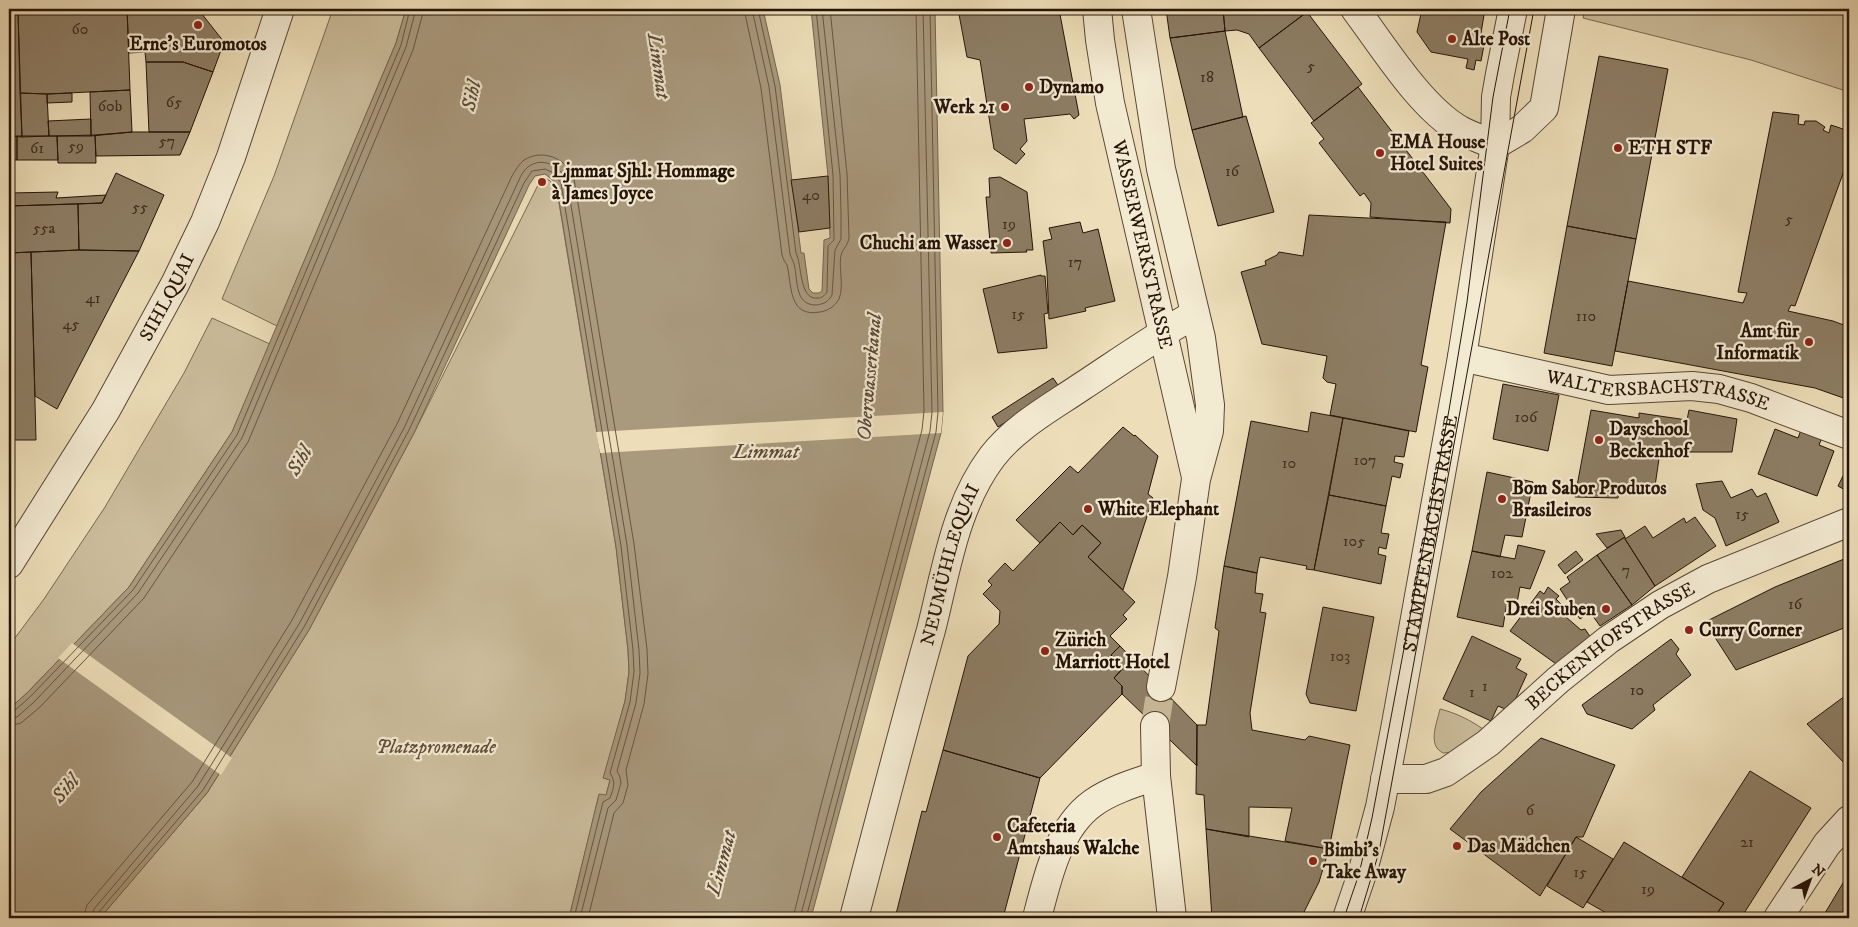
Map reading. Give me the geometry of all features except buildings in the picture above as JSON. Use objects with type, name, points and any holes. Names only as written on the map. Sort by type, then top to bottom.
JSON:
[{"type":"street","name":"SIHLQUAI","points":[[9,564],[106,410],[175,284],[205,222],[231,157],[280,9]]},
{"type":"street","name":"WASSERWERKSTRASSE","points":[[1097,9],[1110,103],[1196,479]]},
{"type":"street","name":"WASSERWERKSTRASSE","points":[[1136,9],[1161,170],[1195,314],[1206,369],[1210,406],[1209,431],[1196,479],[1182,577],[1161,688]]},
{"type":"street","points":[[1355,9],[1418,93],[1442,117],[1460,130],[1496,145],[1522,129],[1544,108],[1561,9]]},
{"type":"street","name":"STAMPFENBACHSTRASSE","points":[[1346,918],[1362,874],[1380,807],[1396,724],[1462,357],[1496,145],[1496,97],[1513,9]]},
{"type":"street","name":"NEUMÜHLEQUAI","points":[[854,918],[961,515],[976,479],[1010,437],[1031,420],[1162,333],[1195,314]]},
{"type":"street","name":"WALTERSBACHSTRASSE","points":[[1462,357],[1609,390],[1692,386],[1719,389],[1751,398],[1849,435]]},
{"type":"street","name":"BECKENHOFSTRASSE","points":[[1385,779],[1426,779],[1446,772],[1488,742],[1558,680],[1608,640],[1660,605],[1708,579],[1849,522]]},
{"type":"street","points":[[1155,726],[1156,776],[1172,918]]},
{"type":"street","points":[[1037,918],[1045,886],[1064,839],[1076,820],[1093,803],[1126,786],[1156,776]]},
{"type":"street","points":[[1778,918],[1827,844],[1846,828]]},
{"type":"green space","points":[[333,9],[406,9],[396,43],[277,326],[222,299],[274,176]]},
{"type":"green space","points":[[1585,9],[1849,9],[1849,92],[1751,60],[1583,18]]},
{"type":"green space","name":"Platzpromenade","points":[[547,179],[554,186],[559,203],[616,547],[629,672],[625,701],[604,778],[610,780],[606,796],[599,795],[569,918],[100,918],[207,793],[309,630],[414,433],[538,185],[541,181]]},
{"type":"green space","points":[[212,318],[270,344],[232,432],[129,587],[27,693],[9,709],[9,646],[44,599],[105,507],[184,373]]},
{"type":"green space","points":[[1440,709],[1463,717],[1483,729],[1454,752],[1443,753],[1435,745],[1434,739]]},
{"type":"water","name":"Limmat","points":[[406,9],[763,9],[780,85],[801,253],[804,253],[809,289],[813,293],[819,293],[822,291],[824,240],[830,238],[828,176],[811,9],[935,9],[943,412],[941,433],[811,918],[569,918],[599,794],[606,795],[610,780],[603,778],[625,701],[629,672],[616,547],[556,183],[545,174],[535,176],[529,185],[414,433],[309,630],[207,793],[100,918],[9,918],[9,709],[27,693],[129,587],[232,432],[396,43]]},
{"type":"pier","points":[[943,412],[941,433],[600,453],[596,432]]},
{"type":"pier","points":[[72,643],[232,758],[221,775],[58,658]]},
{"type":"tunnel","points":[[1155,726],[1161,687]]},
{"type":"tram line","points":[[1344,918],[1359,874],[1372,818],[1449,410],[1467,302],[1493,97],[1510,9]]},
{"type":"tram line","points":[[1359,918],[1379,852],[1534,9]]},
{"type":"place","name":"Erne's Euromotos","points":[[198,25]]},
{"type":"place","name":"Alte Post","points":[[1452,39]]},
{"type":"place","name":"Dynamo","points":[[1029,87]]},
{"type":"place","name":"Werk 21","points":[[1005,107]]},
{"type":"place","name":"ETH STF","points":[[1618,148]]},
{"type":"place","name":"EMA House Hotel Suites","points":[[1380,153]]},
{"type":"place","name":"Ljmmat Sjhl: Hommage à James Joyce","points":[[542,182]]},
{"type":"place","name":"Chuchi am Wasser","points":[[1007,243]]},
{"type":"place","name":"Amt für Informatik","points":[[1809,342]]},
{"type":"place","name":"Dayschool Beckenhof","points":[[1599,440]]},
{"type":"place","name":"Bom Sabor Produtos Brasileiros","points":[[1502,499]]},
{"type":"place","name":"White Elephant","points":[[1088,509]]},
{"type":"place","name":"Drei Stuben","points":[[1606,609]]},
{"type":"place","name":"Curry Corner","points":[[1689,630]]},
{"type":"place","name":"Zürich Marriott Hotel","points":[[1045,651]]},
{"type":"place","name":"Cafeteria Amtshaus Walche","points":[[997,837]]},
{"type":"place","name":"Das Mädchen","points":[[1457,846]]},
{"type":"place","name":"Bimbi's Take Away","points":[[1313,861]]},
{"type":"water label","name":"Sihl","points":[[472,96]]},
{"type":"water label","name":"Oberwasserkanal","points":[[870,377]]},
{"type":"water label","name":"Sihl","points":[[300,461]]},
{"type":"water label","name":"Sihl","points":[[66,789]]}]
